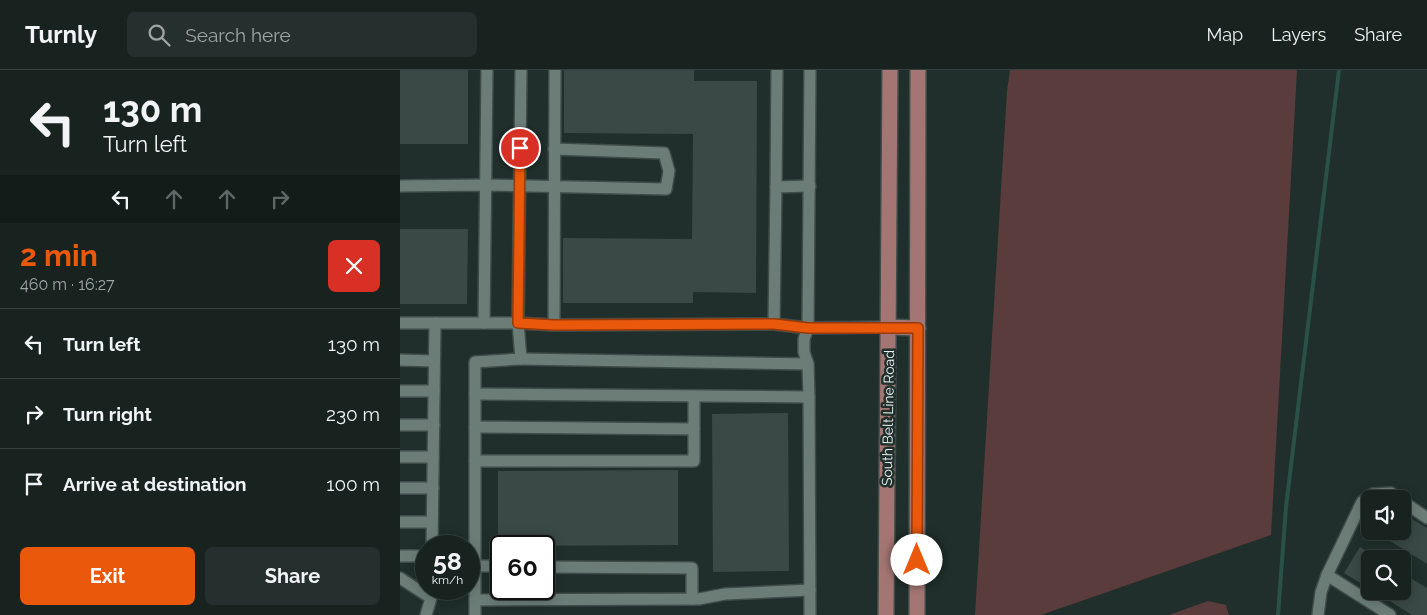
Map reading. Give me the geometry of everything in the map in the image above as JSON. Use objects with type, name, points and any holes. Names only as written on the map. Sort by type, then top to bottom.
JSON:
[{"type":"main road","name":"South Belt Line Road","points":[[886,615],[890,70]]},
{"type":"main road","name":"South Belt Line Road","points":[[916,615],[918,70]]},
{"type":"main road","points":[[889,328],[918,328]]},
{"type":"lane","points":[[484,323],[488,70]]},
{"type":"lane","points":[[521,70],[518,323],[521,359]]},
{"type":"lane","points":[[554,325],[555,70]]},
{"type":"lane","points":[[774,324],[777,70]]},
{"type":"lane","points":[[810,70],[808,328],[804,339],[804,352],[808,364],[809,397],[810,615]]},
{"type":"lane","points":[[400,186],[486,185],[666,189],[669,170],[664,153],[554,149]]},
{"type":"lane","points":[[776,187],[810,186]]},
{"type":"lane","points":[[400,322],[554,325],[774,324],[808,328],[889,328]]},
{"type":"lane","points":[[432,535],[435,323]]},
{"type":"lane","points":[[475,535],[475,362],[521,359],[808,364]]},
{"type":"lane","points":[[400,360],[434,361]]},
{"type":"lane","points":[[400,390],[434,391]]},
{"type":"lane","points":[[475,394],[809,397]]},
{"type":"lane","points":[[475,461],[694,461],[694,396]]},
{"type":"lane","points":[[400,425],[434,425]]},
{"type":"lane","points":[[475,426],[694,429]]},
{"type":"lane","points":[[400,457],[433,457]]},
{"type":"lane","points":[[400,488],[433,488]]},
{"type":"lane","points":[[1318,615],[1321,592],[1327,575],[1361,504]]},
{"type":"lane","points":[[1411,507],[1427,518]]},
{"type":"lane","points":[[400,522],[432,522]]},
{"type":"lane","points":[[400,556],[415,556]]},
{"type":"lane","points":[[555,567],[692,568],[692,599]]},
{"type":"lane","points":[[1327,575],[1390,615]]},
{"type":"lane","points":[[400,578],[415,586]]},
{"type":"lane","points":[[480,600],[692,599],[725,594],[810,590]]},
{"type":"lane","points":[[426,615],[430,600]]},
{"type":"lane","points":[[475,600],[475,615]]},
{"type":"shaded area","points":[[1010,70],[1297,70],[1271,535],[1041,615],[975,615],[1007,91]]},
{"type":"shaded area","points":[[1208,601],[1226,605],[1229,615],[1169,615]]},
{"type":"building","points":[[400,70],[468,70],[468,144],[400,144]]},
{"type":"building","points":[[564,70],[694,70],[694,81],[757,81],[756,293],[693,292],[693,303],[563,303],[563,238],[692,239],[693,134],[564,133]]},
{"type":"building","points":[[400,229],[468,229],[467,304],[400,304]]},
{"type":"building","points":[[788,413],[789,571],[713,572],[712,414]]},
{"type":"building","points":[[678,470],[678,545],[555,546],[555,535],[498,535],[498,471]]},
{"type":"building","points":[[1411,518],[1427,528],[1427,564],[1411,554],[1411,550],[1405,550],[1388,540],[1411,540]]},
{"type":"building","points":[[1360,547],[1365,550],[1361,550],[1361,583],[1344,573]]},
{"type":"building","points":[[1411,578],[1427,588],[1427,615],[1412,615],[1388,600],[1411,600]]},
{"type":"waterway","points":[[1278,615],[1286,507],[1339,70]]},
{"type":"route","points":[[520,148],[518,323],[554,325],[774,324],[808,328],[918,328],[917,560]]}]
